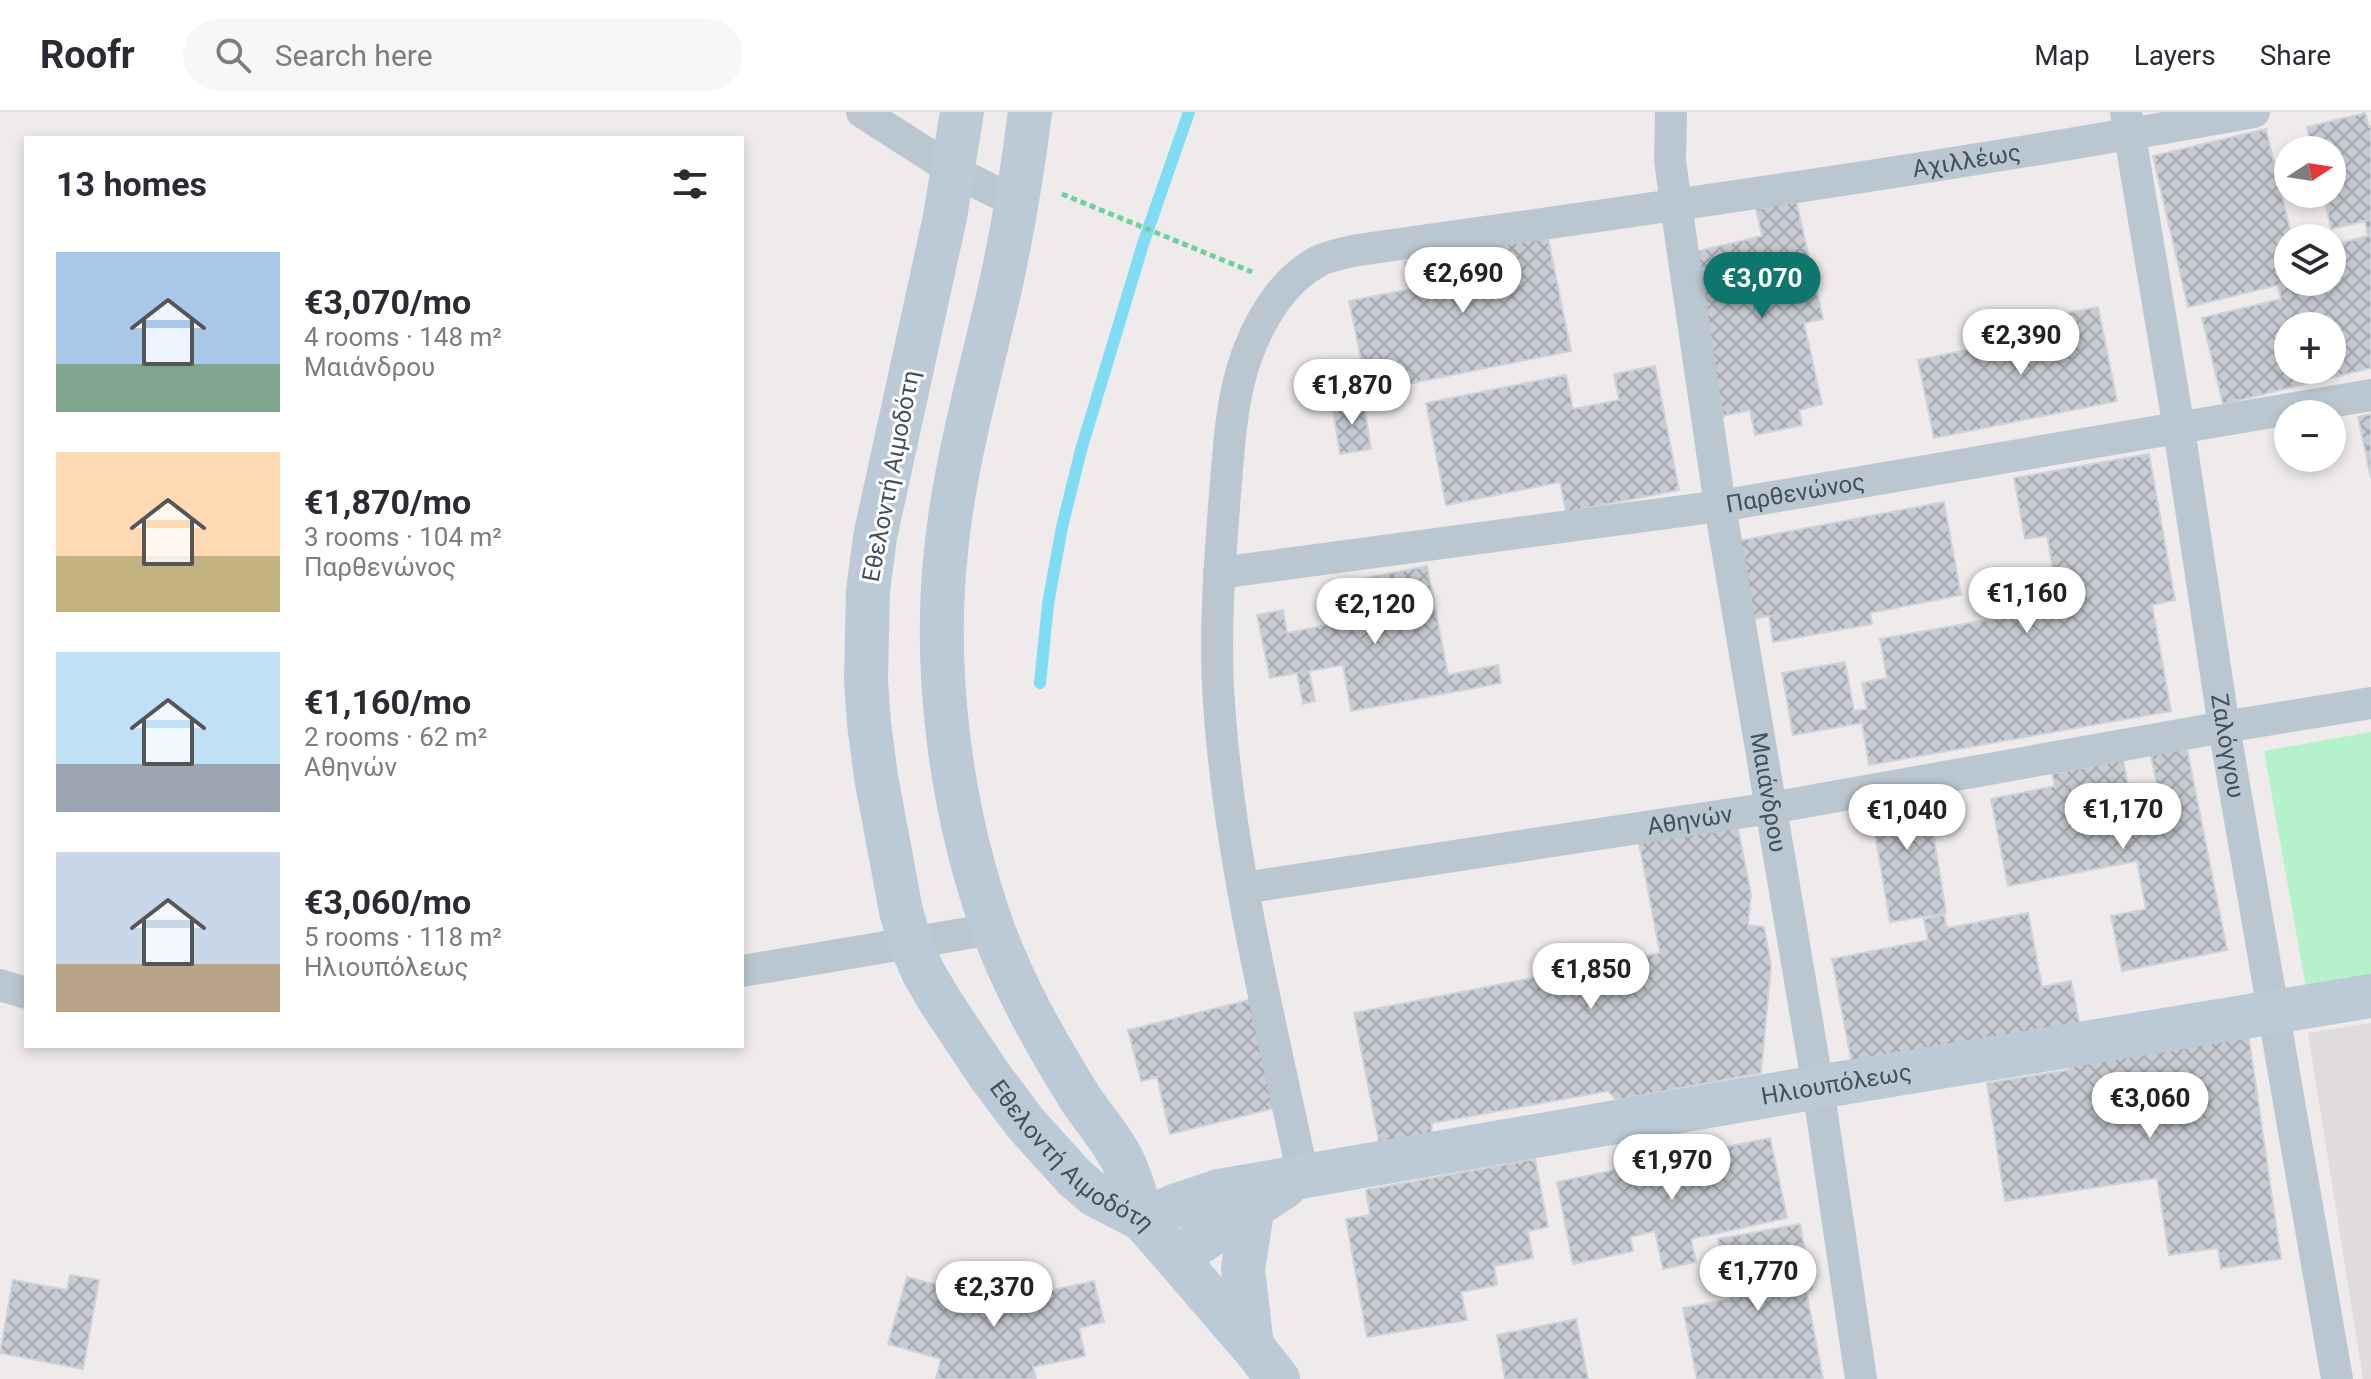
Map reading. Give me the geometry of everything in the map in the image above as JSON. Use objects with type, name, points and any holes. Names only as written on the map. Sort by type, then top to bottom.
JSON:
[{"type":"main road","name":"Εθελοντή Αιμοδότη","points":[[962,112],[954,171],[875,537],[868,591],[866,680],[871,736],[896,886],[910,942],[923,972],[962,1036],[1026,1124],[1074,1177],[1095,1195],[1143,1220]]},
{"type":"main road","name":"Εθελοντή Αιμοδότη","points":[[1030,112],[1020,190],[954,492],[946,551],[941,658],[965,834],[993,929],[1032,1017],[1126,1167],[1143,1220]]},
{"type":"main road","name":"Ηλιουπόλεως","points":[[1143,1220],[1219,1191],[1818,1087],[2371,996]]},
{"type":"main road","name":"Ηλιουπόλεως","points":[[1177,1257],[1303,1176]]},
{"type":"main road","points":[[1253,1206],[1243,1269],[1265,1362]]},
{"type":"main road","points":[[1143,1220],[1265,1362]]},
{"type":"street","points":[[862,112],[954,171],[1020,190]]},
{"type":"street","name":"Μαιάνδρου","points":[[1671,112],[1670,160],[1720,506],[1818,1087],[1861,1379]]},
{"type":"street","name":"Αχιλλέως","points":[[1303,1176],[1243,888],[1224,764],[1218,686],[1219,573],[1231,430],[1240,375],[1250,342],[1286,286],[1316,263],[1358,250],[1676,205],[2128,123],[2254,112]]},
{"type":"street","name":"Ζαλόγγου","points":[[2128,123],[2224,727],[2337,1379]]},
{"type":"street","name":"Παρθενώνος","points":[[1219,573],[1720,506],[2371,395]]},
{"type":"street","name":"Αθηνών","points":[[1243,888],[1771,808],[2371,703]]},
{"type":"street","points":[[744,971],[993,929]]},
{"type":"street","points":[[0,985],[24,992]]},
{"type":"path","points":[[1020,190],[1286,286]]},
{"type":"shaded area","points":[[2371,1023],[2371,1379],[2363,1379],[2308,1033]]},
{"type":"green space","points":[[2371,732],[2371,977],[2306,988],[2264,751]]},
{"type":"building","points":[[2365,113],[2371,126],[2371,368],[2346,374],[2346,312],[2274,312],[2274,384],[2305,384],[2223,404],[2202,318],[2281,299],[2280,296],[2346,296],[2346,242],[2368,236],[2365,221],[2346,225],[2330,224],[2326,208],[2346,208],[2346,136],[2309,136],[2307,127]]},
{"type":"building","points":[[2266,129],[2274,163],[2274,208],[2285,208],[2289,224],[2274,224],[2274,286],[2188,307],[2153,156]]},
{"type":"building","points":[[1796,200],[1823,319],[1804,323],[1822,404],[1799,410],[1802,425],[1755,435],[1750,410],[1723,416],[1690,253],[1762,236],[1756,209]]},
{"type":"building","points":[[1547,233],[1571,351],[1368,392],[1349,301],[1411,289],[1405,262]]},
{"type":"building","points":[[2098,307],[2117,401],[1934,438],[1918,360],[2043,334],[2040,318]]},
{"type":"building","points":[[1655,366],[1679,490],[1566,512],[1560,482],[1446,505],[1426,403],[1566,375],[1573,409],[1619,400],[1614,374]]},
{"type":"building","points":[[1363,399],[1371,449],[1340,454],[1332,405]]},
{"type":"building","points":[[2371,414],[2371,478],[2358,417]]},
{"type":"building","points":[[2149,454],[2175,600],[2152,605],[2171,711],[1869,765],[1862,723],[1793,735],[1782,673],[1845,662],[1854,711],[1867,709],[1862,683],[1887,678],[1880,639],[2060,607],[2047,536],[2025,539],[2014,478]]},
{"type":"building","points":[[1944,502],[1961,595],[1870,613],[1872,624],[1773,642],[1769,616],[1753,619],[1738,541]]},
{"type":"building","points":[[1427,566],[1448,675],[1498,665],[1501,683],[1351,711],[1343,665],[1309,671],[1315,701],[1303,704],[1297,673],[1270,678],[1257,615],[1283,610],[1287,633],[1358,619],[1351,581]]},
{"type":"building","points":[[2186,744],[2227,950],[2122,971],[2111,916],[2146,909],[2137,861],[2008,886],[1991,799],[2055,786],[2052,774],[2123,760],[2131,801],[2159,795],[2150,751]]},
{"type":"building","points":[[1925,782],[1946,913],[1890,922],[1868,792]]},
{"type":"building","points":[[1737,824],[1751,894],[1748,925],[1764,927],[1771,966],[1761,1073],[1616,1100],[1608,1091],[1432,1123],[1431,1137],[1380,1147],[1354,1013],[1660,953],[1639,843]]},
{"type":"building","points":[[2028,913],[2042,987],[2071,981],[2080,1026],[1853,1070],[1832,959],[1928,940],[1924,919],[1944,915],[1947,928]]},
{"type":"building","points":[[1257,998],[1283,1106],[1170,1134],[1157,1077],[1141,1081],[1128,1030]]},
{"type":"building","points":[[2248,1032],[2281,1259],[2221,1268],[2218,1248],[2169,1255],[2157,1178],[2005,1201],[1987,1083],[2069,1070],[2067,1060]]},
{"type":"building","points":[[1770,1138],[1787,1218],[1691,1239],[1696,1262],[1663,1269],[1655,1231],[1630,1237],[1633,1251],[1573,1264],[1557,1182]]},
{"type":"building","points":[[1535,1159],[1548,1227],[1528,1231],[1533,1258],[1494,1266],[1497,1285],[1461,1292],[1467,1320],[1367,1337],[1346,1219],[1370,1215],[1366,1190]]},
{"type":"building","points":[[1800,1224],[1812,1289],[1806,1290],[1823,1379],[1697,1379],[1683,1308],[1730,1299],[1718,1239]]},
{"type":"building","points":[[70,1275],[99,1280],[83,1369],[0,1353],[13,1280],[67,1290]]},
{"type":"building","points":[[907,1277],[999,1302],[1094,1281],[1104,1322],[1079,1328],[1085,1356],[1033,1367],[1036,1379],[936,1379],[941,1359],[888,1344]]},
{"type":"building","points":[[1576,1319],[1588,1379],[1505,1379],[1497,1335]]},
{"type":"waterway","points":[[1040,683],[1048,604],[1062,527],[1081,450],[1143,244],[1189,112]]}]
